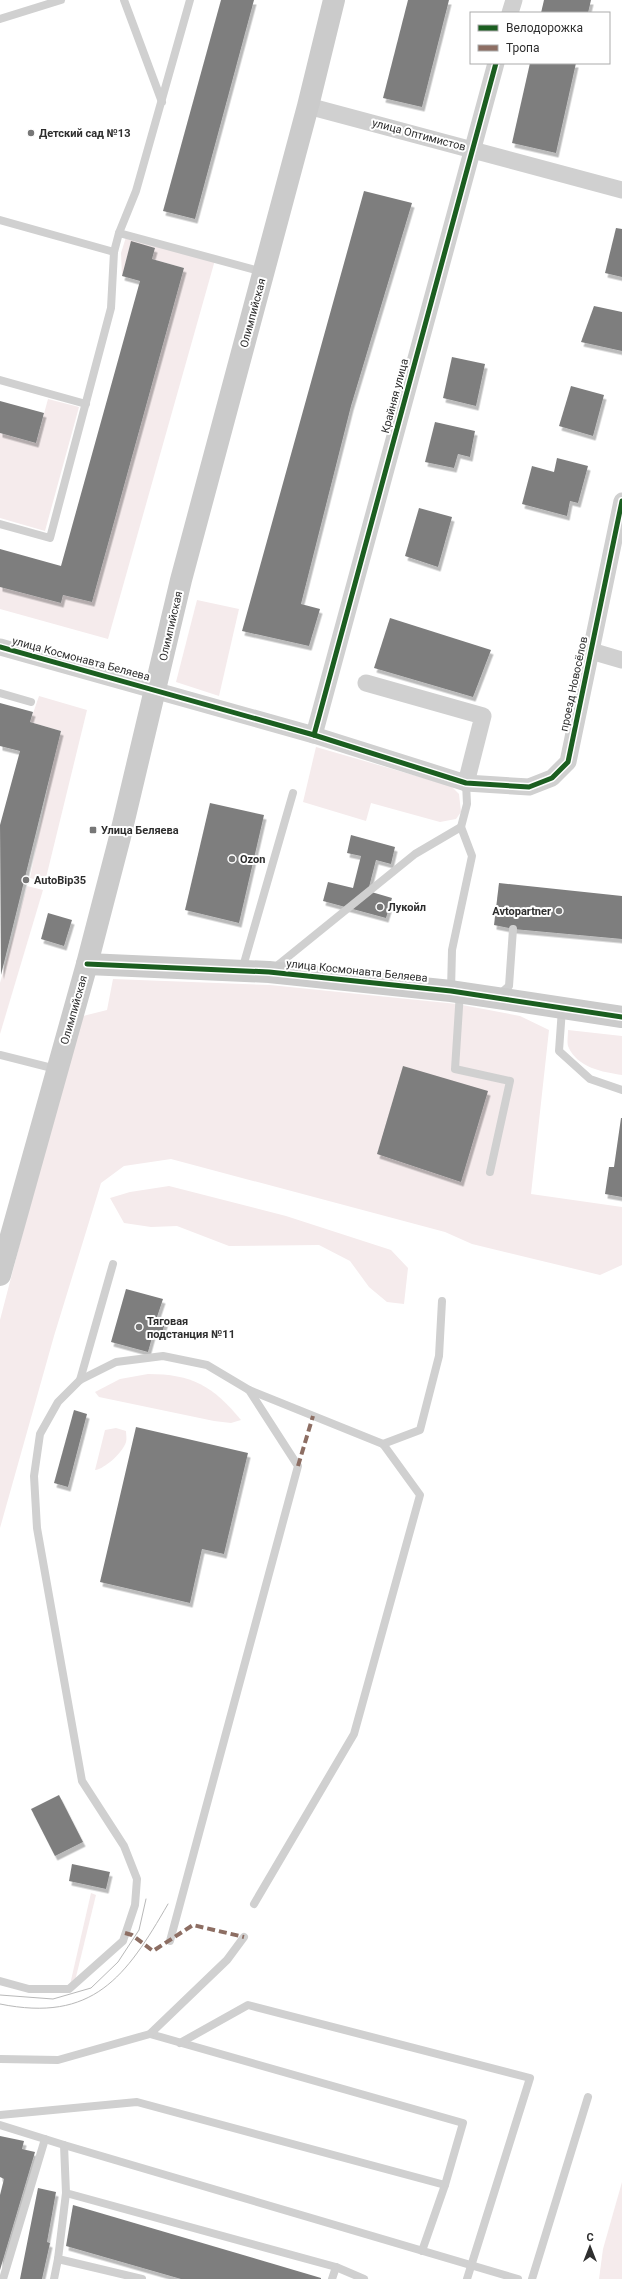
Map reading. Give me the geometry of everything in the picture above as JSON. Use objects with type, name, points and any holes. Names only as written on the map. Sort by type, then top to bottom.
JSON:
[{"type":"main road","name":"Олимпийская","points":[[0,1275],[56,1069],[87,964],[156,690],[181,580],[308,106],[334,0]]},
{"type":"main road","name":"улица Космонавта Беляева","points":[[87,964],[269,972],[455,991],[622,1017]]},
{"type":"street","points":[[510,12],[514,0]]},
{"type":"street","name":"Крайняя улица","points":[[314,735],[496,64]]},
{"type":"street","name":"улица Оптимистов","points":[[308,106],[622,190]]},
{"type":"street","name":"проезд Новосёлов","points":[[314,735],[466,783],[529,787],[552,778],[568,762],[622,501]]},
{"type":"street","name":"улица Космонавта Беляева","points":[[0,647],[314,735]]},
{"type":"street","points":[[591,651],[622,660]]},
{"type":"street","points":[[366,683],[483,716],[466,783]]},
{"type":"lane","points":[[0,19],[39,4],[61,0]]},
{"type":"lane","points":[[124,0],[162,102]]},
{"type":"lane","points":[[0,524],[50,538],[111,308],[114,252],[119,232],[136,191],[190,0]]},
{"type":"lane","points":[[0,220],[114,252]]},
{"type":"lane","points":[[119,232],[264,272]]},
{"type":"lane","points":[[0,380],[86,404]]},
{"type":"lane","points":[[0,693],[31,702]]},
{"type":"lane","points":[[466,783],[467,804],[460,827],[472,856],[452,950],[455,991],[455,1069],[510,1081],[490,1172]]},
{"type":"lane","points":[[242,970],[293,793]]},
{"type":"lane","points":[[269,972],[416,854],[460,827]]},
{"type":"lane","points":[[497,997],[509,986],[513,929]]},
{"type":"lane","points":[[562,1008],[559,1051],[590,1079],[622,1090]]},
{"type":"lane","points":[[0,1054],[56,1069]]},
{"type":"lane","points":[[80,1380],[113,1264]]},
{"type":"lane","points":[[383,1444],[420,1430],[439,1356],[442,1301]]},
{"type":"lane","points":[[0,1981],[29,1989],[69,1990],[123,1941],[135,1905],[137,1879],[124,1846],[82,1781],[37,1528],[34,1476],[40,1434],[58,1402],[80,1380],[116,1362],[163,1356],[207,1365],[249,1390],[383,1444],[420,1495],[354,1734],[254,1904]]},
{"type":"lane","points":[[170,1941],[298,1466],[249,1390]]},
{"type":"lane","points":[[0,2059],[58,2060],[150,2034],[226,1960],[244,1938]]},
{"type":"lane","points":[[180,2043],[248,2005],[530,2078],[473,2265],[467,2279]]},
{"type":"lane","points":[[150,2034],[463,2123],[445,2185],[422,2251]]},
{"type":"lane","points":[[532,2279],[588,2097]]},
{"type":"lane","points":[[0,2115],[137,2102],[445,2185]]},
{"type":"lane","points":[[0,2125],[518,2279]]},
{"type":"lane","points":[[3,2279],[45,2139]]},
{"type":"lane","points":[[54,2279],[66,2193],[64,2145]]},
{"type":"lane","points":[[66,2193],[336,2267],[364,2279]]},
{"type":"lane","points":[[58,2259],[127,2277],[142,2279]]},
{"type":"lane","points":[[332,2279],[336,2267]]},
{"type":"shaded area","points":[[126,237],[215,260],[108,639],[0,609],[0,587],[61,603],[63,595],[92,602],[184,268],[152,259],[155,248],[131,242],[122,276],[121,253]]},
{"type":"shaded area","points":[[48,399],[79,407],[45,531],[0,518],[0,433],[36,443]]},
{"type":"shaded area","points":[[197,600],[239,609],[219,696],[176,682]]},
{"type":"shaded area","points":[[39,696],[87,710],[45,882],[30,878],[53,760],[61,731],[30,722]]},
{"type":"shaded area","points":[[316,747],[451,786],[459,794],[461,812],[456,819],[440,822],[371,803],[366,821],[303,802]]},
{"type":"shaded area","points":[[27,886],[43,890],[0,1034],[0,983]]},
{"type":"shaded area","points":[[113,979],[270,985],[457,1004],[520,1016],[549,1030],[531,1194],[622,1207],[622,1265],[600,1275],[472,1244],[445,1232],[171,1159],[124,1166],[101,1183],[54,1336],[0,1528],[0,1320],[79,1017],[107,1010]]},
{"type":"shaded area","points":[[568,1030],[622,1036],[622,1075],[591,1068],[578,1059],[568,1046]]},
{"type":"shaded area","points":[[169,1186],[286,1216],[391,1250],[408,1268],[404,1304],[387,1302],[369,1287],[350,1261],[319,1245],[229,1246],[177,1226],[151,1227],[124,1223],[110,1198],[130,1192]]},
{"type":"shaded area","points":[[148,1374],[177,1376],[200,1384],[221,1398],[241,1420],[231,1423],[214,1421],[99,1397],[95,1392],[120,1379]]},
{"type":"shaded area","points":[[116,1428],[126,1431],[126,1441],[124,1446],[118,1455],[104,1467],[95,1470],[105,1430]]},
{"type":"shaded area","points":[[91,1893],[96,1895],[75,1981],[69,1989]]},
{"type":"shaded area","points":[[622,2182],[622,2279],[599,2279],[603,2249]]},
{"type":"building","points":[[221,0],[254,0],[195,219],[163,211]]},
{"type":"building","points":[[408,0],[449,0],[422,107],[383,98]]},
{"type":"building","points":[[544,0],[591,0],[588,12],[541,12]]},
{"type":"building","points":[[530,64],[576,64],[556,153],[512,143]]},
{"type":"building","points":[[364,191],[412,203],[351,406],[301,604],[320,609],[309,646],[242,631]]},
{"type":"building","points":[[616,228],[622,229],[622,277],[605,273]]},
{"type":"building","points":[[131,241],[155,248],[152,259],[184,268],[92,602],[63,595],[61,603],[0,587],[0,549],[61,566],[140,281],[122,276]]},
{"type":"building","points":[[594,306],[622,312],[622,351],[581,342]]},
{"type":"building","points":[[452,357],[485,364],[476,406],[443,398]]},
{"type":"building","points":[[571,386],[604,395],[593,436],[559,426]]},
{"type":"building","points":[[0,401],[44,413],[36,443],[0,433]]},
{"type":"building","points":[[435,422],[475,431],[470,457],[458,454],[454,468],[425,462]]},
{"type":"building","points":[[557,458],[588,466],[578,503],[570,501],[567,516],[522,504],[532,466],[554,472]]},
{"type":"building","points":[[419,508],[452,517],[438,567],[405,556]]},
{"type":"building","points":[[390,618],[491,650],[473,697],[374,668]]},
{"type":"building","points":[[0,703],[33,712],[30,722],[61,731],[1,975],[0,825],[20,751],[0,746]]},
{"type":"building","points":[[210,803],[264,815],[239,923],[185,910]]},
{"type":"building","points":[[351,835],[395,847],[391,864],[376,860],[368,891],[392,898],[386,918],[323,901],[328,882],[353,888],[361,856],[347,853]]},
{"type":"building","name":"Avtopartner","points":[[499,883],[622,896],[622,939],[513,929],[494,925]]},
{"type":"building","points":[[48,913],[72,920],[64,946],[41,939]]},
{"type":"building","points":[[403,1066],[488,1091],[461,1182],[377,1154]]},
{"type":"building","points":[[621,1118],[622,1197],[605,1194],[609,1167],[614,1167]]},
{"type":"building","name":"Тяговая подстанция №11","points":[[126,1289],[163,1299],[157,1317],[166,1320],[161,1336],[153,1334],[148,1352],[111,1342]]},
{"type":"building","points":[[74,1410],[87,1414],[68,1487],[54,1483]]},
{"type":"building","points":[[136,1427],[248,1453],[224,1554],[202,1549],[190,1603],[100,1582]]},
{"type":"building","points":[[59,1795],[83,1842],[55,1856],[31,1809]]},
{"type":"building","points":[[72,1864],[110,1872],[106,1889],[69,1881]]},
{"type":"building","points":[[0,2136],[24,2141],[22,2149],[35,2152],[0,2270],[0,2195],[4,2179],[0,2177]]},
{"type":"building","points":[[38,2188],[56,2192],[47,2242],[50,2243],[42,2279],[20,2279]]},
{"type":"building","points":[[73,2205],[321,2279],[181,2279],[66,2246]]},
{"type":"tram line","points":[[0,1995],[53,1999],[91,1988],[118,1962],[139,1930],[146,1899]]},
{"type":"tram line","points":[[0,2004],[32,2008],[60,2007],[83,2000],[103,1988],[121,1973],[153,1930],[168,1904]]},
{"type":"marked path","points":[[298,1466],[313,1416]]},
{"type":"marked path","points":[[125,1933],[132,1935],[153,1951],[193,1925],[244,1937]]},
{"type":"cycle path","points":[[314,735],[496,64]]},
{"type":"cycle path","points":[[0,647],[314,735],[466,783],[529,787],[552,778],[568,762],[622,501]]},
{"type":"cycle path","points":[[87,964],[269,972],[451,991],[622,1017]]},
{"type":"place","name":"Детский сад №13","points":[[31,133]]},
{"type":"place","name":"Улица Беляева","points":[[93,830]]},
{"type":"place","name":"Ozon","points":[[232,859]]},
{"type":"place","name":"AutoBip35","points":[[26,880]]},
{"type":"place","name":"Лукойл","points":[[380,907]]},
{"type":"place","name":"Avtopartner","points":[[559,911]]},
{"type":"place","name":"Тяговая подстанция №11","points":[[139,1327]]}]
